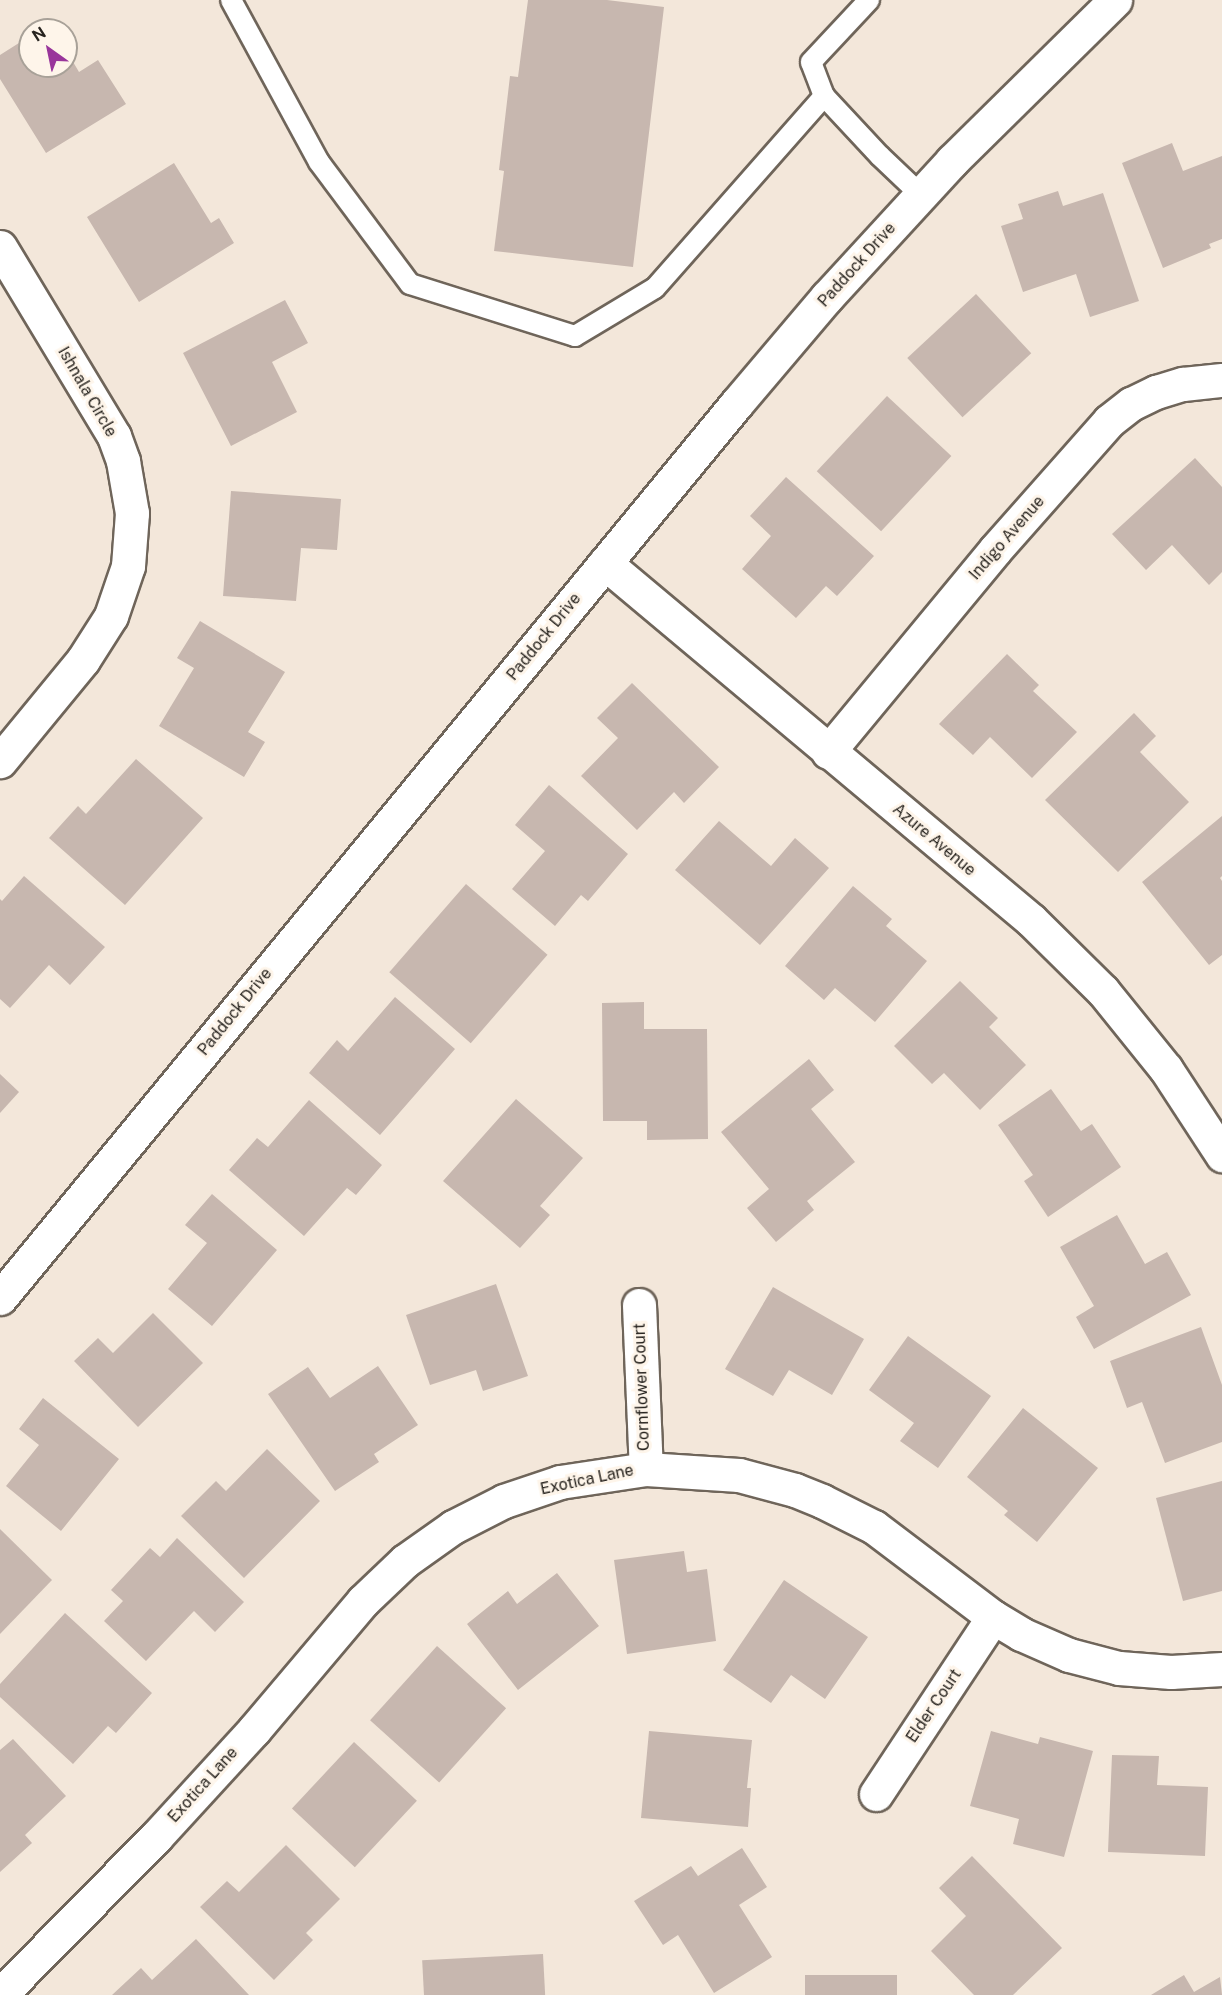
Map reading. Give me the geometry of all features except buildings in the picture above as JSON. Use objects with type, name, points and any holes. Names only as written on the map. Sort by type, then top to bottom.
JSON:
[{"type":"street","name":"Paddock Drive","points":[[0,1298],[819,306],[921,195],[1115,0]]},
{"type":"street","name":"Ishnala Circle","points":[[0,247],[114,436],[123,461],[132,513],[128,566],[111,616],[83,660],[0,761]]},
{"type":"street","name":"Indigo Avenue","points":[[828,752],[995,550],[1109,421],[1131,404],[1156,392],[1182,384],[1222,380]]},
{"type":"street","name":"Azure Avenue","points":[[605,563],[1031,920],[1103,991],[1166,1069],[1222,1155]]},
{"type":"street","name":"Cornflower Court","points":[[639,1305],[646,1469]]},
{"type":"street","name":"Exotica Lane","points":[[0,1995],[156,1837],[254,1730],[363,1601],[405,1561],[453,1527],[504,1501],[560,1482],[646,1469],[739,1475],[822,1501],[874,1527],[993,1617],[1021,1634],[1069,1655],[1119,1668],[1171,1672],[1222,1669]]},
{"type":"street","name":"Elder Court","points":[[876,1794],[993,1617]]},
{"type":"lane","points":[[231,0],[319,162],[410,284],[576,336],[656,288],[824,96]]},
{"type":"lane","points":[[869,0],[811,63],[824,96],[880,156],[921,195]]}]
